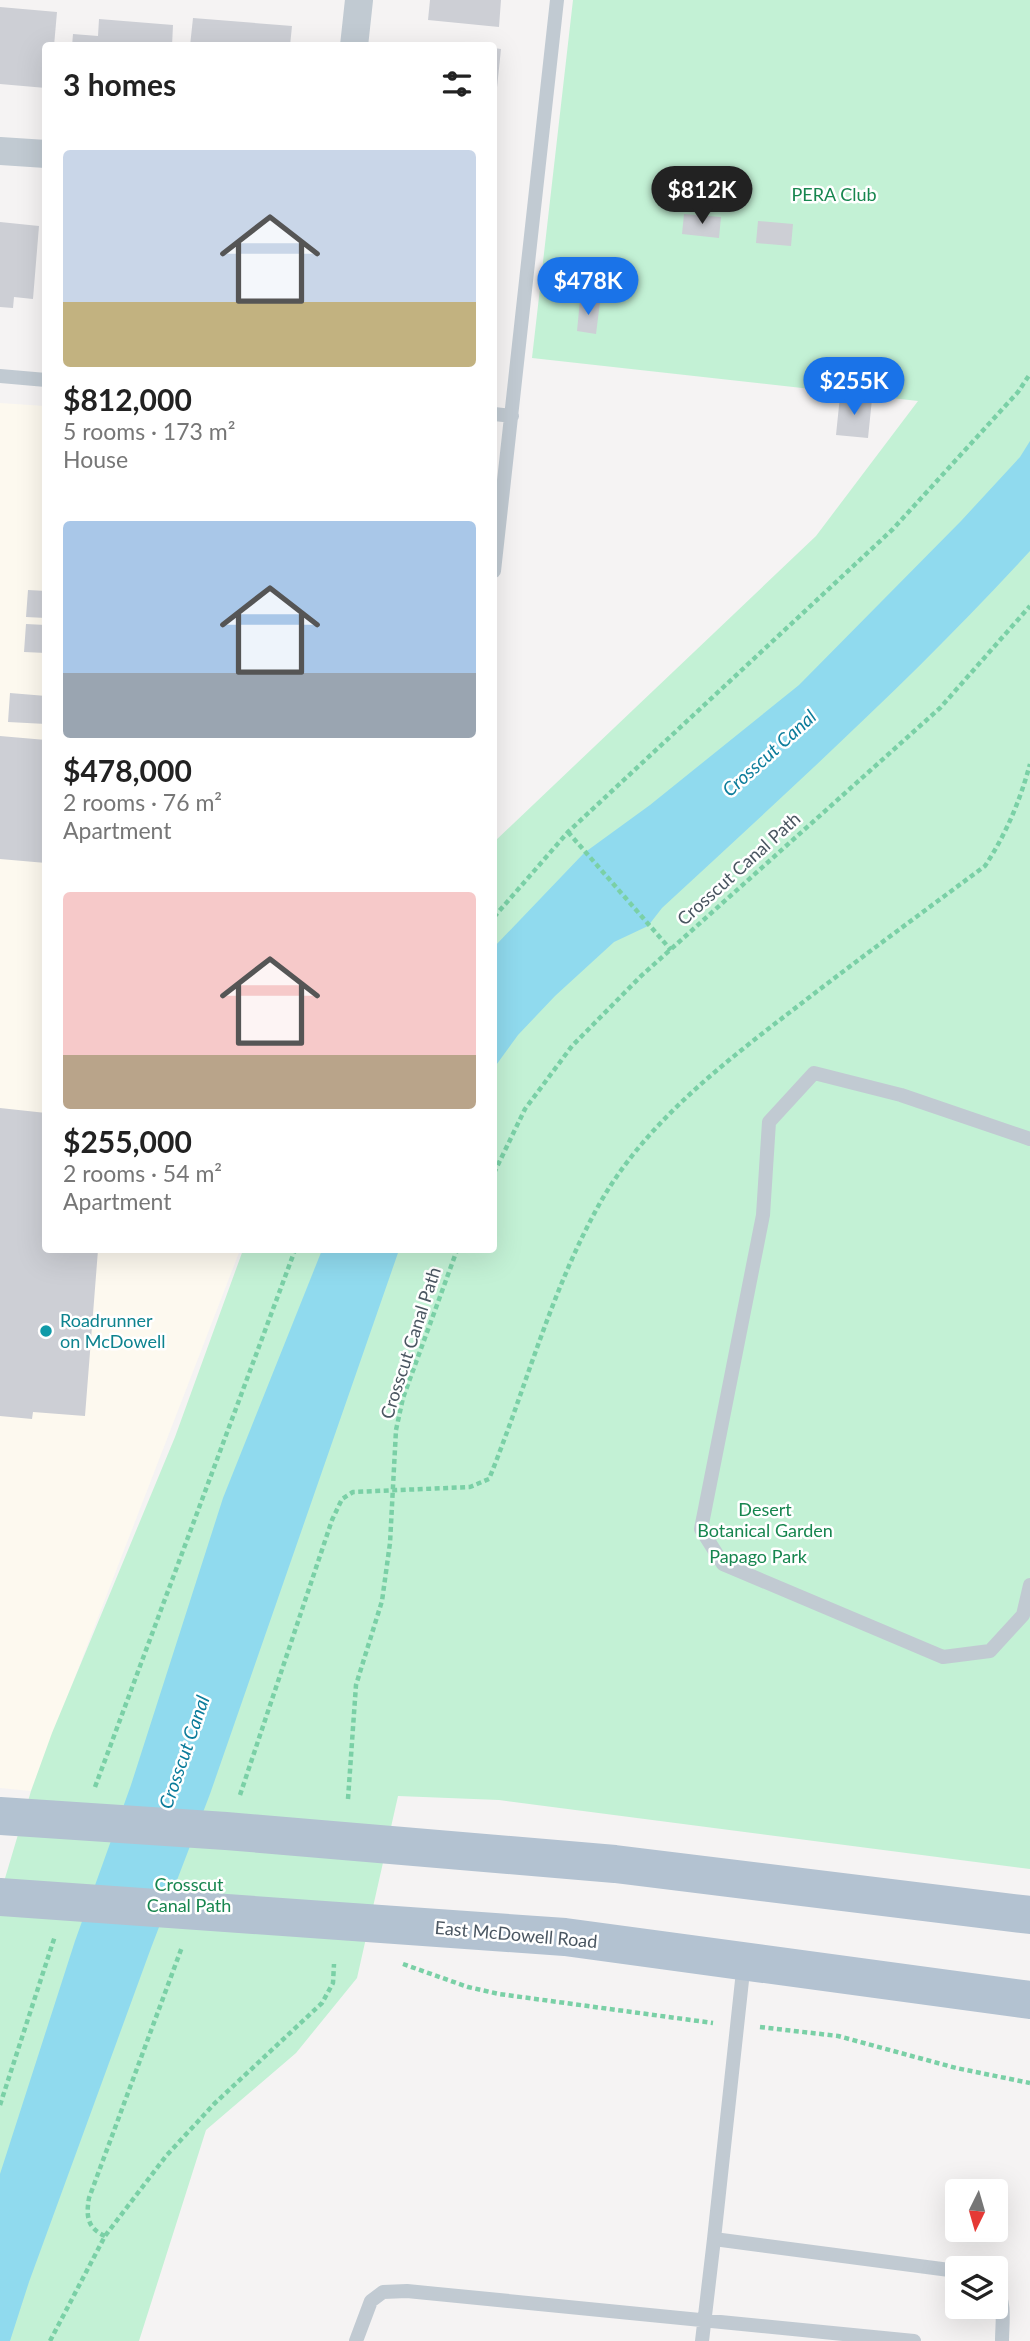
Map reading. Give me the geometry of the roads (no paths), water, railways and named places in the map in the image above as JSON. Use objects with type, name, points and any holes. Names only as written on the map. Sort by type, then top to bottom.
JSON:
[{"type":"main road","points":[[0,1816],[615,1864],[1030,1915]]},
{"type":"main road","name":"East McDowell Road","points":[[0,1897],[65,1918],[179,1927],[565,1937],[1030,2000]]},
{"type":"main road","points":[[937,1903],[1030,1932]]},
{"type":"street","points":[[354,42],[359,0]]},
{"type":"street","points":[[0,150],[42,154]]},
{"type":"lane","points":[[497,545],[557,0]]},
{"type":"lane","points":[[0,376],[42,380]]},
{"type":"lane","points":[[497,414],[512,416]]},
{"type":"lane","points":[[1030,1139],[901,1095],[814,1073],[769,1122],[763,1215],[701,1529],[723,1564],[943,1657],[990,1651],[1023,1615],[1030,1584]]},
{"type":"lane","points":[[702,2341],[744,1962]]},
{"type":"lane","points":[[714,2239],[945,2270]]},
{"type":"lane","points":[[356,2341],[371,2301],[383,2292],[407,2291],[914,2341]]},
{"type":"lane","points":[[1002,2341],[1003,2319]]},
{"type":"water","name":"Crosscut Canal","points":[[1030,441],[1030,551],[942,644],[662,908],[648,926],[614,942],[555,996],[518,1035],[497,1064],[497,944],[584,853],[650,805],[799,685],[961,521],[1020,457]]},
{"type":"water","name":"Crosscut Canal","points":[[321,1253],[398,1253],[210,1794],[151,1948],[10,2341],[0,2341],[0,2174],[75,1941],[131,1785],[223,1498]]},
{"type":"place","name":"Roadrunner on McDowell","points":[[46,1331]]},
{"type":"park label","name":"PERA Club","points":[[834,195]]},
{"type":"park label","name":"Desert Botanical Garden","points":[[765,1520]]},
{"type":"park label","name":"Papago Park","points":[[758,1557]]},
{"type":"park label","name":"Crosscut Canal Path","points":[[189,1895]]}]
